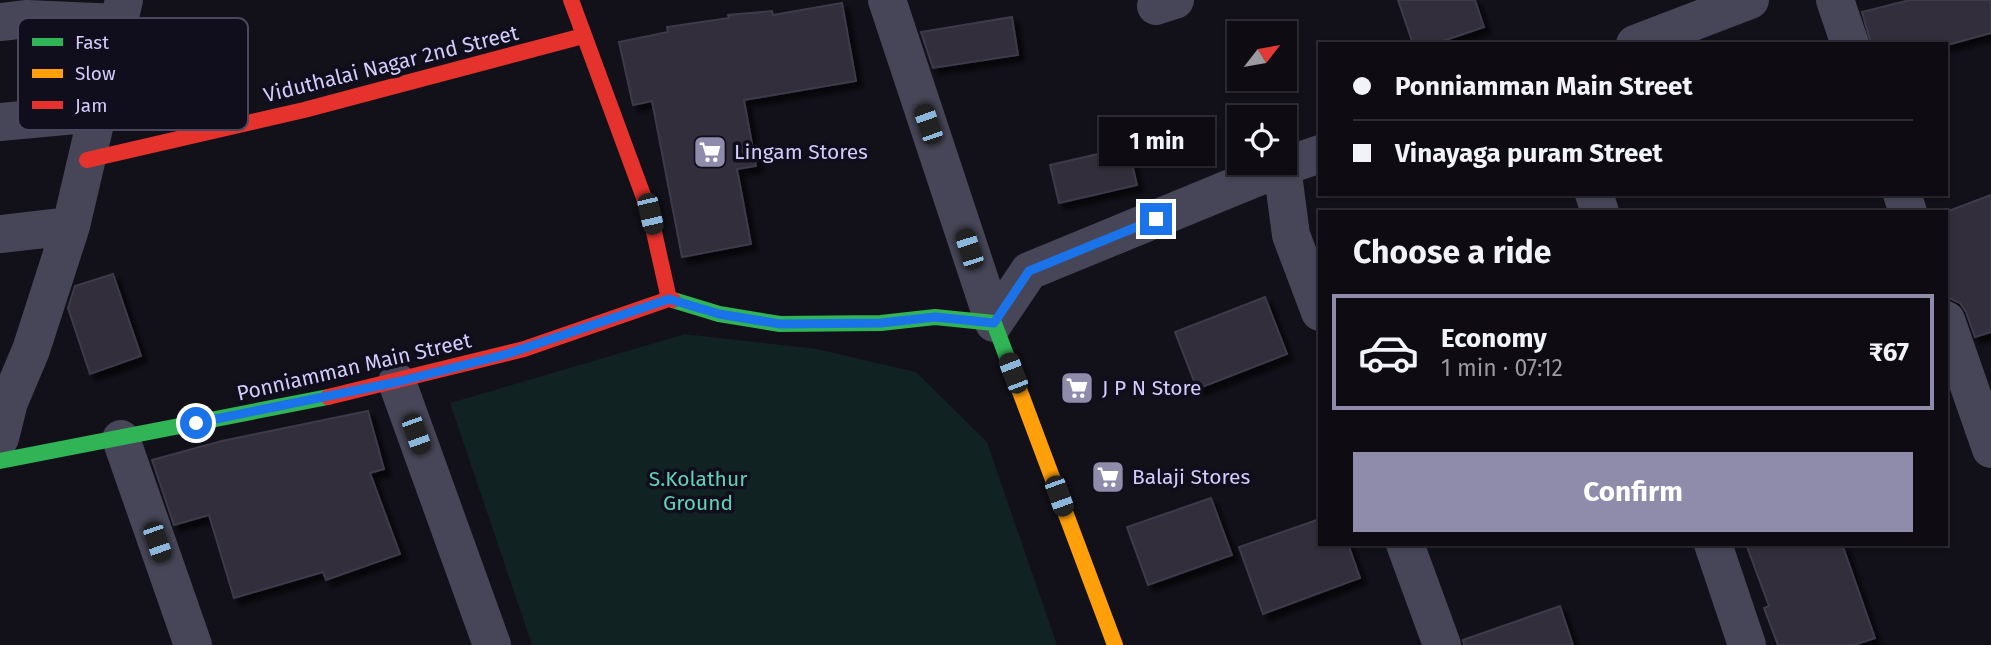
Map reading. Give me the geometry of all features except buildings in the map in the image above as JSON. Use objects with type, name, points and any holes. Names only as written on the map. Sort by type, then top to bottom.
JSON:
[{"type":"street","points":[[571,0],[650,214],[669,299],[719,314],[780,324],[881,323],[935,317],[994,323]]},
{"type":"street","points":[[887,0],[994,323],[1115,645]]},
{"type":"street","points":[[1640,42],[1750,0]]},
{"type":"street","points":[[1835,0],[1849,42]]},
{"type":"street","points":[[39,18],[121,11]]},
{"type":"street","points":[[0,22],[18,20]]},
{"type":"street","name":"Viduthalai Nagar 2nd Street","points":[[248,123],[583,36]]},
{"type":"street","points":[[0,122],[18,120]]},
{"type":"street","points":[[0,438],[9,402],[15,351],[71,226],[93,130]]},
{"type":"street","name":"Viduthalai Nagar 2nd Street","points":[[87,160],[217,130]]},
{"type":"street","points":[[1297,162],[1318,155]]},
{"type":"street","points":[[994,323],[1029,271],[1263,175]]},
{"type":"street","points":[[1283,175],[1292,235],[1318,306]]},
{"type":"street","points":[[0,234],[71,226]]},
{"type":"street","name":"Ponniamman Main Street","points":[[0,461],[397,382],[507,354],[669,299]]},
{"type":"street","points":[[1948,326],[1991,449]]},
{"type":"street","points":[[397,382],[492,645]]},
{"type":"street","points":[[121,439],[193,645]]},
{"type":"street","points":[[1406,546],[1442,645]]},
{"type":"street","points":[[1714,546],[1747,645]]},
{"type":"green space","name":"S.Kolathur Ground","points":[[685,334],[817,349],[916,372],[987,442],[1057,645],[532,645],[450,403]]},
{"type":"traffic: fast","points":[[673,300],[719,314],[780,324],[881,323],[935,317],[994,323],[1016,381]]},
{"type":"traffic: fast","points":[[0,461],[328,397]]},
{"type":"traffic: slow","points":[[1016,381],[1115,645]]},
{"type":"traffic: jam","points":[[571,0],[650,214],[669,299],[673,300]]},
{"type":"traffic: jam","points":[[248,123],[583,36]]},
{"type":"traffic: jam","points":[[87,160],[217,130]]},
{"type":"traffic: jam","points":[[328,397],[524,349],[669,299]]},
{"type":"place","name":"Lingam Stores","points":[[710,152]]},
{"type":"place","name":"J P N Store","points":[[1077,388]]},
{"type":"place","name":"Balaji Stores","points":[[1108,477]]},
{"type":"route","points":[[196,423],[397,382],[507,354],[669,299],[719,314],[780,324],[881,323],[935,317],[994,323],[1029,271],[1156,219]]}]
